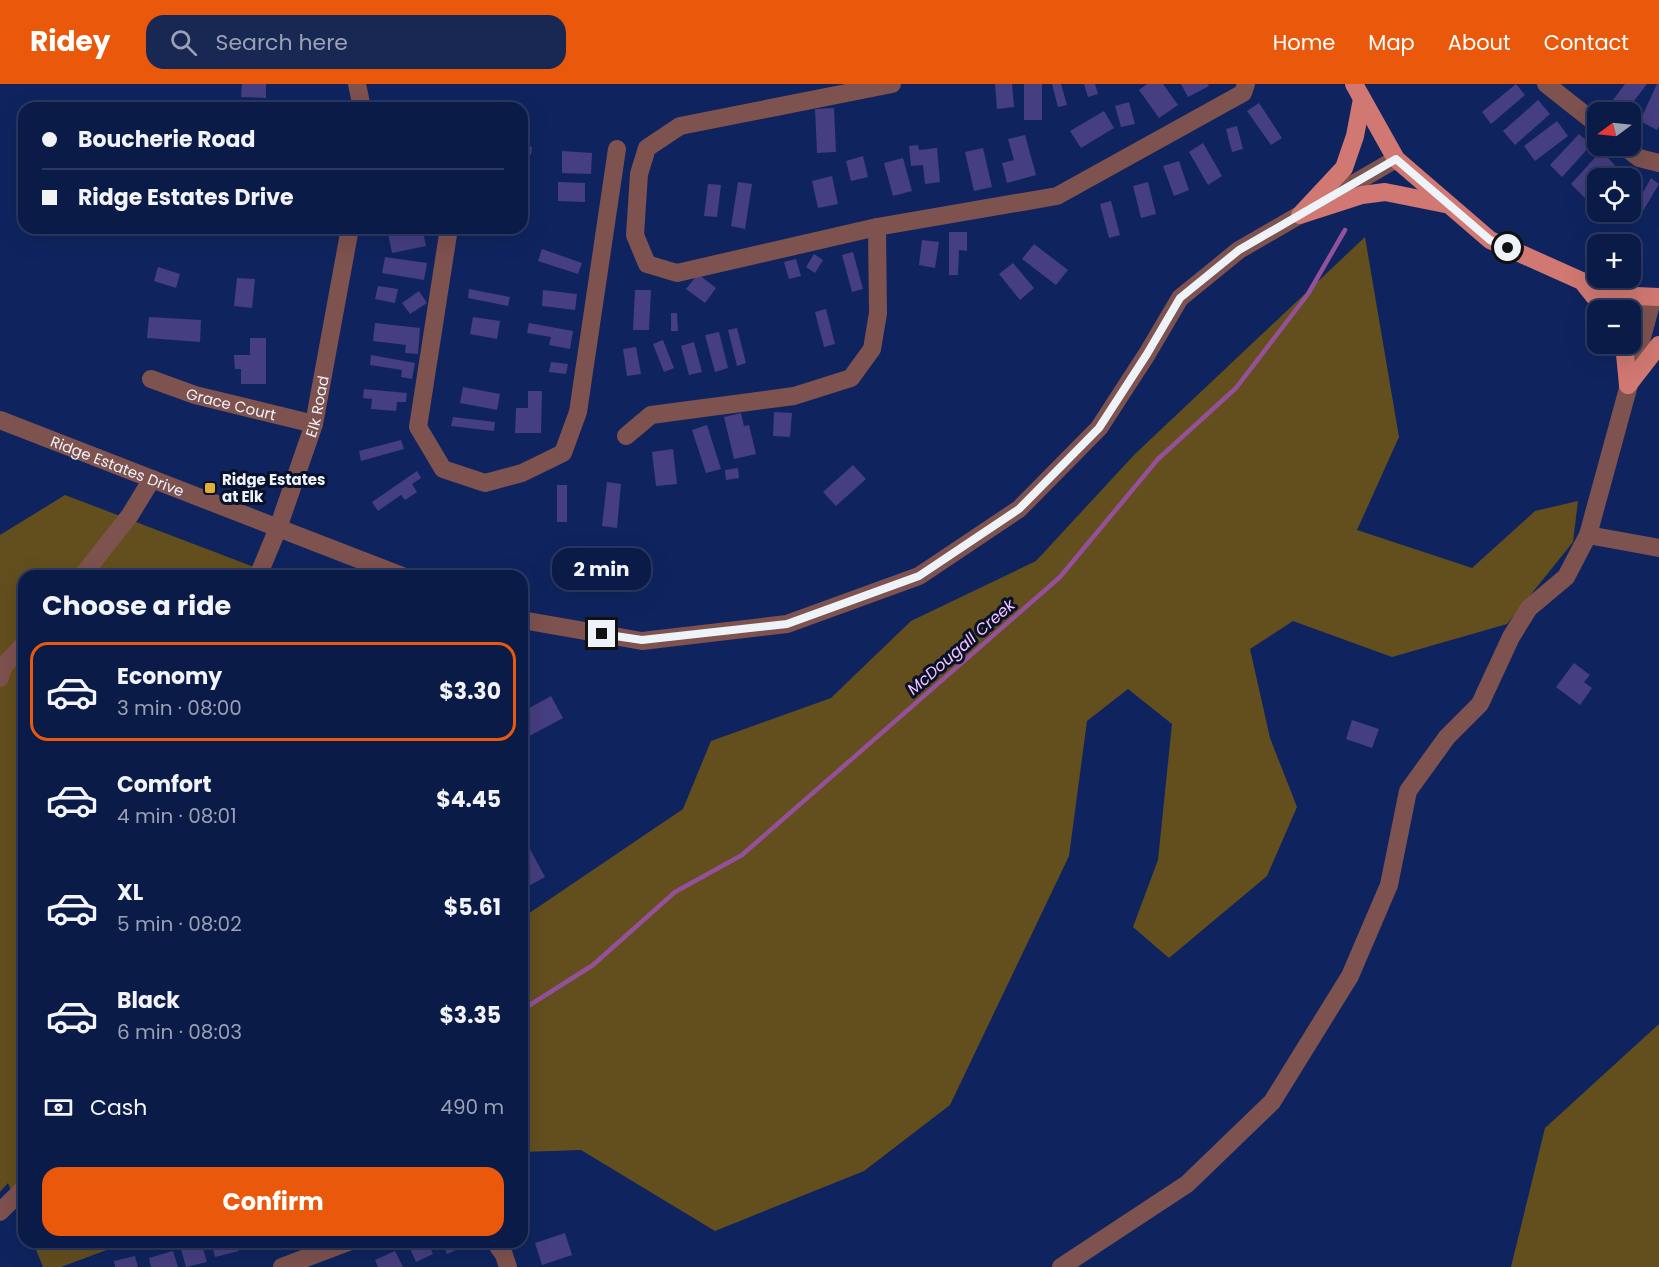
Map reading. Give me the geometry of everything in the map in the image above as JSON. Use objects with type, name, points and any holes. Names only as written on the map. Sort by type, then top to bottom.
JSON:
[{"type":"main road","points":[[1358,91],[1396,159],[1490,240],[1613,295],[1656,297]]},
{"type":"main road","points":[[1300,215],[1344,168],[1355,136],[1358,91]]},
{"type":"main road","points":[[1300,215],[1362,195],[1385,192],[1449,205]]},
{"type":"main road","points":[[1582,281],[1597,300]]},
{"type":"main road","points":[[1628,385],[1659,345]]},
{"type":"main road","points":[[1625,354],[1628,385]]},
{"type":"street","points":[[357,84],[361,102]]},
{"type":"street","points":[[892,84],[680,126],[647,148],[639,174],[635,235],[647,264],[677,273],[877,227],[1057,196],[1243,93],[1246,84]]},
{"type":"street","points":[[1546,84],[1587,116]]},
{"type":"street","points":[[448,234],[418,428],[443,468],[485,483],[522,473],[563,453],[578,412],[617,149]]},
{"type":"street","points":[[1636,156],[1659,163]]},
{"type":"street","points":[[528,621],[642,640],[676,637],[787,624],[919,576],[1019,509],[1099,428],[1180,298],[1239,250],[1396,159]]},
{"type":"street","points":[[626,436],[651,415],[794,396],[851,378],[872,349],[877,322],[877,227]]},
{"type":"street","name":"Elk Road","points":[[260,570],[278,528],[314,424],[349,234]]},
{"type":"street","points":[[1062,1267],[1187,1184],[1272,1102],[1350,976],[1389,885],[1408,791],[1447,737],[1480,704],[1511,637],[1529,608],[1566,577],[1588,535],[1628,385],[1656,297]]},
{"type":"street","name":"Grace Court","points":[[151,379],[195,395],[314,424]]},
{"type":"street","name":"Ridge Estates Drive","points":[[0,420],[386,570]]},
{"type":"street","points":[[87,570],[130,515],[152,479]]},
{"type":"street","points":[[1588,535],[1659,548]]},
{"type":"street","points":[[0,678],[4,666],[18,651]]},
{"type":"street","points":[[0,1212],[18,1194]]},
{"type":"street","points":[[282,1267],[332,1248]]},
{"type":"street","points":[[499,1248],[508,1267]]},
{"type":"shaded area","points":[[1365,237],[1399,437],[1357,530],[1472,568],[1535,511],[1578,501],[1573,542],[1507,624],[1392,657],[1293,621],[1250,649],[1270,738],[1297,807],[1267,876],[1169,958],[1133,927],[1158,860],[1172,724],[1128,689],[1087,721],[1069,856],[950,1105],[864,1171],[715,1231],[581,1150],[528,1152],[528,914],[683,809],[711,741],[831,698],[911,621],[1036,561],[1135,454]]},
{"type":"shaded area","points":[[65,495],[262,570],[18,570],[18,1207],[8,1183],[0,1192],[0,535]]},
{"type":"shaded area","points":[[1659,1024],[1659,1267],[1511,1267],[1545,1128]]},
{"type":"shaded area","points":[[35,1248],[112,1248],[61,1267],[43,1267]]},
{"type":"building","points":[[242,84],[266,84],[266,98],[241,97]]},
{"type":"building","points":[[995,84],[1012,84],[1014,107],[997,109]]},
{"type":"building","points":[[1024,84],[1042,84],[1042,120],[1024,120]]},
{"type":"building","points":[[1052,84],[1061,84],[1067,105],[1058,107]]},
{"type":"building","points":[[1084,84],[1095,84],[1098,94],[1088,97]]},
{"type":"building","points":[[1147,84],[1163,84],[1178,105],[1159,118],[1139,90]]},
{"type":"building","points":[[1181,84],[1208,84],[1209,86],[1188,97]]},
{"type":"building","points":[[1516,84],[1525,95],[1491,124],[1482,112]]},
{"type":"building","points":[[1625,84],[1647,84],[1633,102],[1613,100]]},
{"type":"building","points":[[1659,84],[1659,126],[1657,130],[1641,122]]},
{"type":"building","points":[[1538,100],[1550,114],[1515,145],[1503,131]]},
{"type":"building","points":[[1129,102],[1135,124],[1121,127],[1115,106]]},
{"type":"building","points":[[1259,103],[1282,138],[1271,145],[1247,111]]},
{"type":"building","points":[[834,108],[836,152],[817,153],[815,109]]},
{"type":"building","points":[[1104,111],[1114,128],[1081,148],[1070,131]]},
{"type":"building","points":[[1557,121],[1568,136],[1535,161],[1524,146]]},
{"type":"building","points":[[1237,126],[1243,149],[1232,152],[1226,129]]},
{"type":"building","points":[[1579,134],[1587,141],[1587,149],[1562,177],[1550,165]]},
{"type":"building","points":[[1025,135],[1036,175],[1007,183],[1002,163],[1014,160],[1008,139]]},
{"type":"building","points":[[1203,143],[1222,176],[1208,185],[1189,152]]},
{"type":"building","points":[[918,145],[919,150],[937,148],[940,182],[925,184],[923,165],[911,166],[909,146]]},
{"type":"building","points":[[528,146],[532,147],[531,155],[528,155]]},
{"type":"building","points":[[983,148],[992,187],[974,191],[965,152]]},
{"type":"building","points":[[562,151],[592,153],[591,174],[562,173]]},
{"type":"building","points":[[863,156],[868,177],[851,181],[846,161]]},
{"type":"building","points":[[1596,156],[1606,156],[1615,165],[1612,168],[1587,168],[1587,196],[1585,198],[1571,184]]},
{"type":"building","points":[[903,158],[912,191],[893,196],[884,163]]},
{"type":"building","points":[[1179,161],[1189,190],[1174,196],[1163,166]]},
{"type":"building","points":[[832,176],[838,204],[818,208],[812,181]]},
{"type":"building","points":[[1651,178],[1659,184],[1641,214],[1641,196]]},
{"type":"building","points":[[558,182],[585,183],[585,202],[558,201]]},
{"type":"building","points":[[738,182],[752,184],[745,229],[731,226]]},
{"type":"building","points":[[1148,182],[1156,214],[1141,218],[1133,186]]},
{"type":"building","points":[[708,184],[721,185],[717,217],[704,216]]},
{"type":"building","points":[[1111,201],[1120,235],[1109,238],[1100,204]]},
{"type":"building","points":[[949,232],[967,232],[967,251],[959,250],[958,275],[949,275]]},
{"type":"building","points":[[388,234],[423,234],[426,246],[392,253]]},
{"type":"building","points":[[922,240],[939,242],[935,268],[919,265]]},
{"type":"building","points":[[1034,244],[1068,270],[1056,285],[1022,259]]},
{"type":"building","points":[[542,249],[582,263],[578,274],[538,261]]},
{"type":"building","points":[[853,252],[863,289],[852,292],[842,255]]},
{"type":"building","points":[[814,254],[823,260],[815,273],[806,267]]},
{"type":"building","points":[[385,257],[427,263],[424,280],[382,273]]},
{"type":"building","points":[[796,259],[801,276],[789,279],[784,262]]},
{"type":"building","points":[[1013,263],[1034,288],[1020,300],[999,274]]},
{"type":"building","points":[[158,267],[180,274],[176,288],[154,281]]},
{"type":"building","points":[[698,274],[716,288],[705,303],[686,289]]},
{"type":"building","points":[[237,278],[255,279],[252,308],[234,306]]},
{"type":"building","points":[[378,286],[398,289],[395,303],[375,299]]},
{"type":"building","points":[[469,289],[510,297],[508,306],[468,298]]},
{"type":"building","points":[[543,290],[577,294],[575,310],[542,306]]},
{"type":"building","points":[[635,290],[651,290],[649,330],[633,330]]},
{"type":"building","points":[[419,291],[427,303],[410,314],[402,303]]},
{"type":"building","points":[[826,309],[835,344],[824,347],[815,312]]},
{"type":"building","points":[[671,313],[677,313],[678,331],[671,331]]},
{"type":"building","points":[[149,317],[201,320],[200,342],[147,338]]},
{"type":"building","points":[[473,317],[500,321],[497,339],[470,334]]},
{"type":"building","points":[[375,323],[420,328],[418,354],[405,353],[406,345],[373,341]]},
{"type":"building","points":[[529,323],[573,331],[570,349],[549,345],[551,337],[527,333]]},
{"type":"building","points":[[737,328],[746,363],[737,366],[728,330]]},
{"type":"building","points":[[719,332],[728,368],[715,372],[705,335]]},
{"type":"building","points":[[250,338],[266,338],[266,384],[241,384],[241,369],[235,369],[234,355],[250,355]]},
{"type":"building","points":[[663,340],[674,368],[664,372],[653,344]]},
{"type":"building","points":[[694,342],[702,372],[689,375],[681,346]]},
{"type":"building","points":[[636,347],[641,374],[627,376],[623,349]]},
{"type":"building","points":[[371,355],[415,363],[412,379],[401,377],[402,370],[370,365]]},
{"type":"building","points":[[551,362],[568,364],[566,374],[549,372]]},
{"type":"building","points":[[463,387],[500,394],[497,410],[460,403]]},
{"type":"building","points":[[364,389],[407,393],[406,402],[397,402],[396,411],[371,409],[372,399],[363,398]]},
{"type":"building","points":[[528,391],[542,391],[541,433],[515,433],[516,408],[528,408]]},
{"type":"building","points":[[774,412],[792,413],[790,437],[773,436]]},
{"type":"building","points":[[741,413],[744,426],[749,425],[756,454],[734,459],[724,417]]},
{"type":"building","points":[[453,417],[495,422],[494,431],[451,426]]},
{"type":"building","points":[[707,425],[721,469],[706,473],[692,430]]},
{"type":"building","points":[[401,440],[404,449],[361,461],[359,451]]},
{"type":"building","points":[[673,449],[677,484],[656,486],[652,452]]},
{"type":"building","points":[[853,465],[866,479],[836,506],[823,492]]},
{"type":"building","points":[[738,468],[739,478],[726,480],[725,470]]},
{"type":"building","points":[[417,471],[421,478],[412,484],[417,492],[405,500],[401,495],[378,511],[372,502]]},
{"type":"building","points":[[607,482],[621,484],[617,528],[602,526]]},
{"type":"building","points":[[557,485],[567,485],[567,522],[557,522]]},
{"type":"building","points":[[1574,663],[1590,675],[1584,682],[1592,688],[1580,705],[1556,687]]},
{"type":"building","points":[[551,696],[563,718],[528,737],[528,709]]},
{"type":"building","points":[[1352,720],[1379,729],[1372,748],[1346,739]]},
{"type":"building","points":[[528,845],[545,877],[528,886]]},
{"type":"building","points":[[565,1233],[572,1255],[542,1265],[535,1243]]},
{"type":"building","points":[[181,1248],[203,1248],[207,1262],[186,1267]]},
{"type":"building","points":[[213,1248],[238,1248],[239,1251],[215,1257]]},
{"type":"building","points":[[410,1248],[430,1248],[433,1254],[416,1262]]},
{"type":"building","points":[[444,1248],[460,1248],[447,1254]]},
{"type":"building","points":[[173,1251],[178,1267],[151,1267],[149,1258]]},
{"type":"building","points":[[395,1251],[403,1267],[378,1267],[375,1260]]},
{"type":"building","points":[[135,1256],[138,1267],[115,1267],[114,1261]]},
{"type":"waterway","name":"McDougall Creek","points":[[528,1006],[593,965],[675,892],[742,855],[1060,577],[1158,459],[1236,388],[1308,294],[1345,230]]},
{"type":"place","name":"Ridge Estates at Elk","points":[[210,488]]},
{"type":"route","points":[[602,634],[642,640],[787,624],[919,576],[1019,509],[1099,428],[1180,298],[1239,250],[1396,159],[1490,240],[1508,248]]}]
